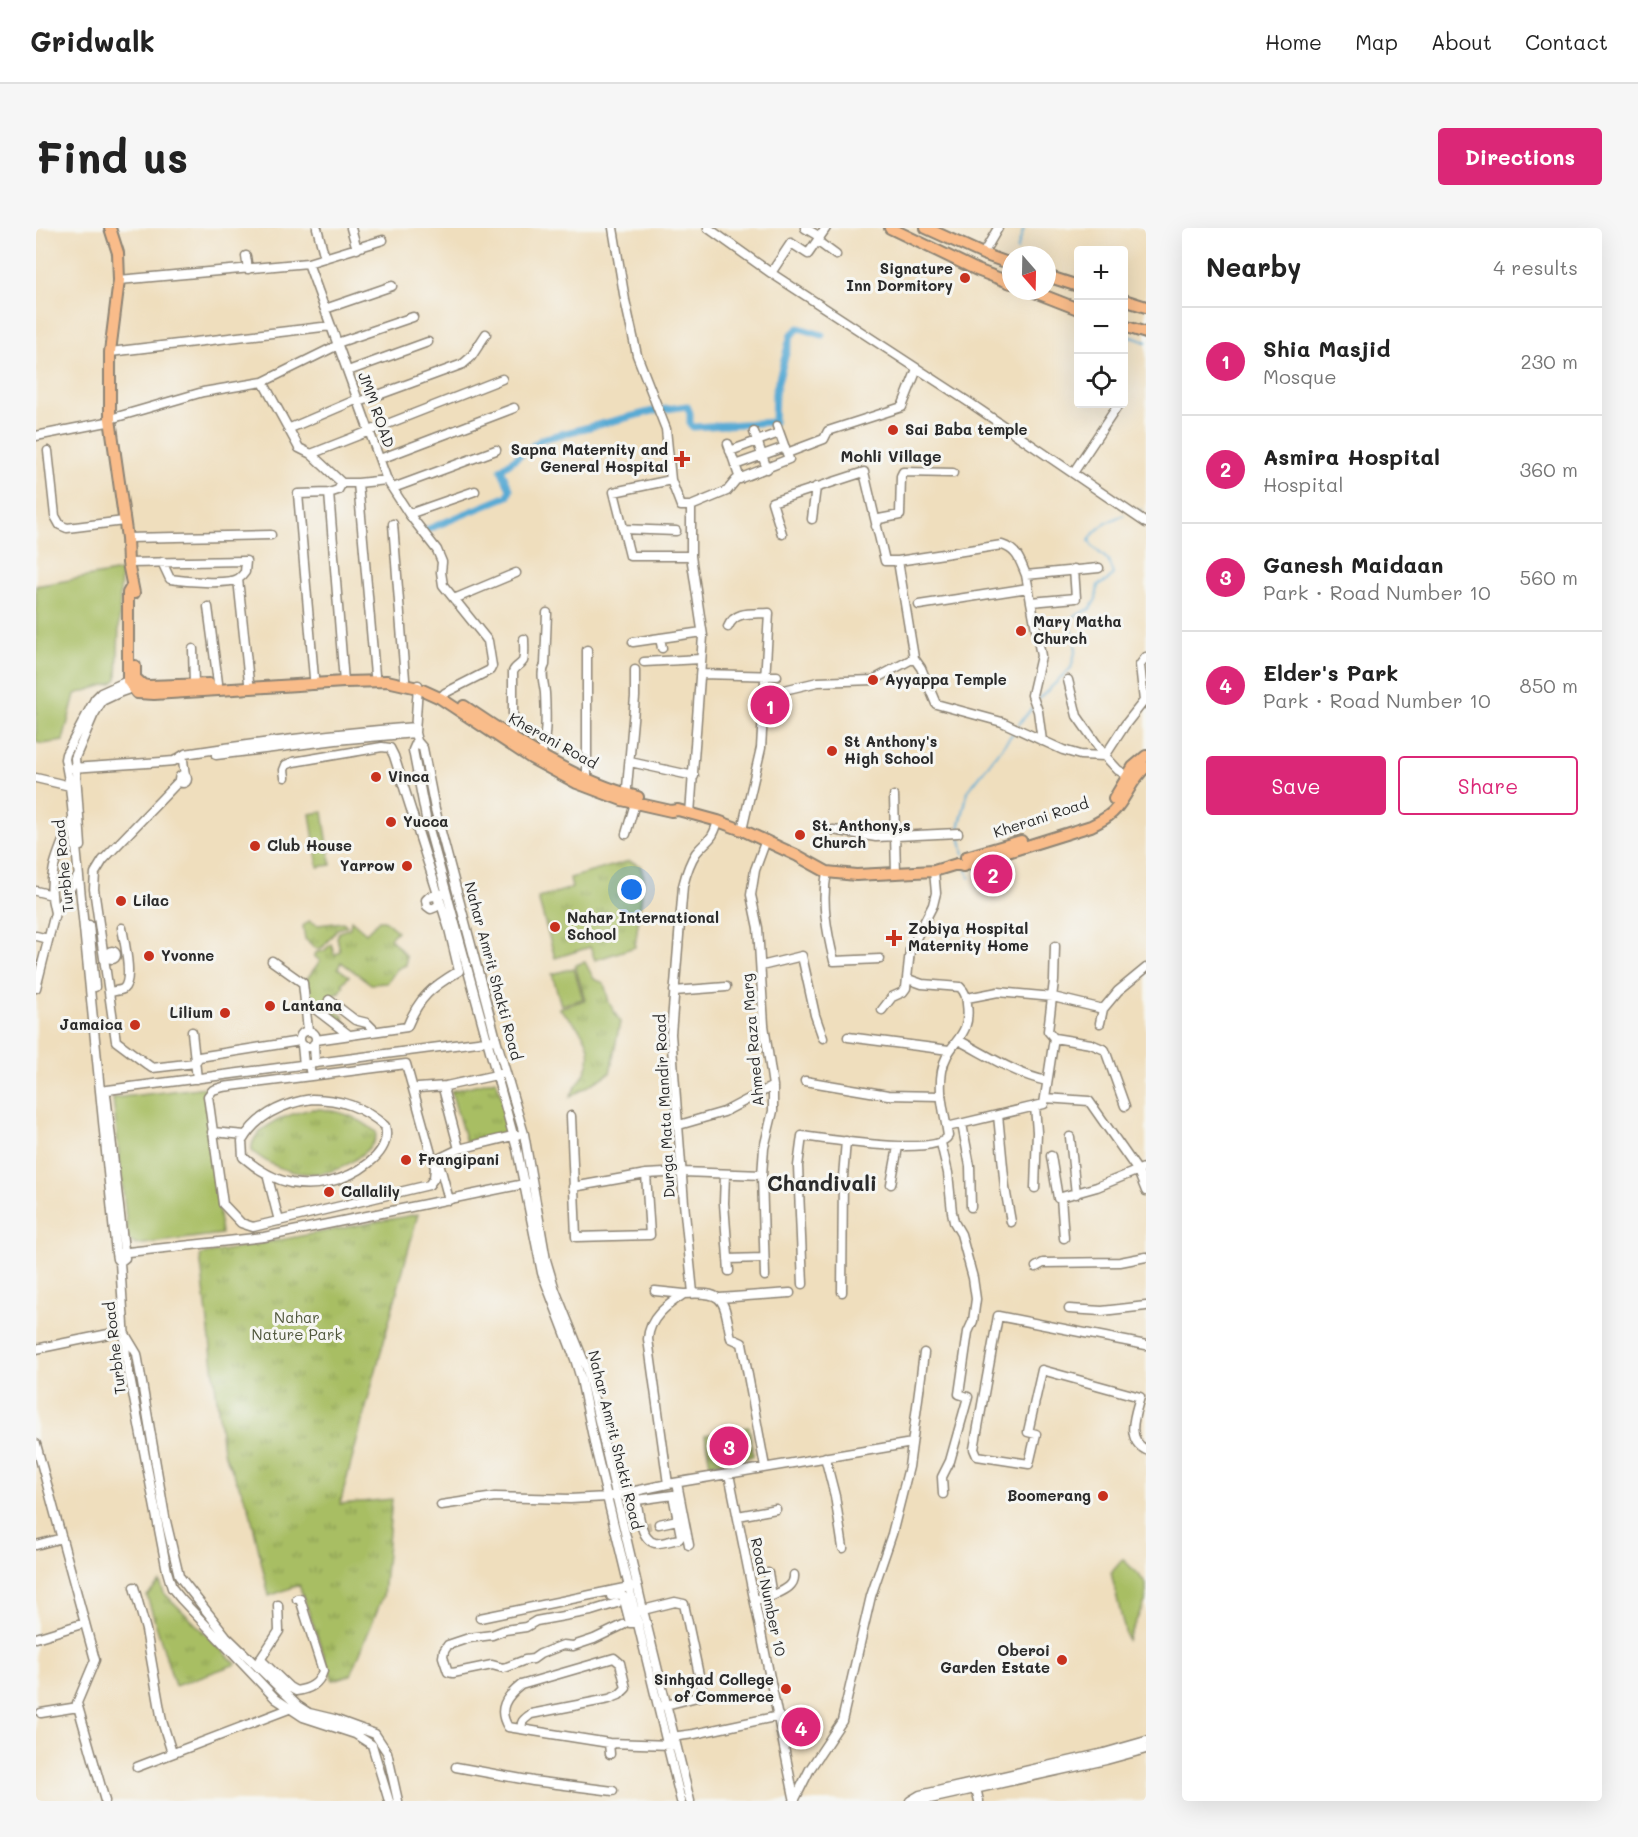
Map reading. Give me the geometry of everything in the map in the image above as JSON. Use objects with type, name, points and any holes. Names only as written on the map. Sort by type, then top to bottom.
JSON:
[{"type":"main road","points":[[110,228],[118,254],[119,280],[110,352],[110,420],[134,594],[137,693],[154,694],[375,675],[405,679],[418,686]]},
{"type":"main road","points":[[891,228],[977,270],[1000,279],[1002,275]]},
{"type":"main road","points":[[926,228],[939,231],[983,254],[1002,261]]},
{"type":"main road","points":[[1056,279],[1074,285]]},
{"type":"main road","points":[[1055,300],[1074,307]]},
{"type":"main road","points":[[1128,301],[1146,307]]},
{"type":"main road","points":[[1128,327],[1146,333]]},
{"type":"main road","points":[[135,683],[154,686],[314,678],[387,681],[418,686]]},
{"type":"main road","name":"Kherani Road","points":[[418,686],[442,696],[577,783],[631,798],[675,805],[678,810],[718,821],[766,840],[827,872],[856,874],[934,871],[1047,841],[1097,823],[1104,820],[1119,806],[1133,767],[1146,756]]},
{"type":"main road","name":"Kherani Road","points":[[541,759],[631,798]]},
{"type":"main road","name":"Kherani Road","points":[[1131,777],[1146,767]]},
{"type":"street","points":[[317,228],[325,258]]},
{"type":"street","points":[[351,228],[357,249]]},
{"type":"street","points":[[613,228],[637,355],[666,429],[671,480],[681,506],[691,506],[727,491],[740,479],[789,459],[778,430],[758,442],[729,448],[740,479]]},
{"type":"street","points":[[708,228],[771,273],[1146,523]]},
{"type":"street","points":[[805,228],[836,255]]},
{"type":"street","points":[[771,273],[792,243],[808,254],[826,228]]},
{"type":"street","points":[[983,254],[998,228]]},
{"type":"street","points":[[119,280],[308,263],[383,240]]},
{"type":"street","points":[[246,256],[248,268]]},
{"type":"street","name":"JMM ROAD","points":[[308,263],[387,480],[409,514],[437,549],[442,562],[443,585],[488,641],[492,666],[490,670],[442,696]]},
{"type":"street","points":[[325,309],[392,286]]},
{"type":"street","points":[[36,436],[107,422],[202,392],[263,382],[338,344],[413,317]]},
{"type":"street","points":[[110,352],[331,326]]},
{"type":"street","points":[[288,429],[358,401],[463,364],[471,357],[486,334]]},
{"type":"street","points":[[348,371],[428,342]]},
{"type":"street","points":[[735,465],[762,455],[824,439],[828,431],[902,407],[917,369]]},
{"type":"street","points":[[311,454],[502,379]]},
{"type":"street","points":[[263,382],[299,447],[311,454],[342,483],[387,480]]},
{"type":"street","points":[[380,459],[514,408]]},
{"type":"street","points":[[1073,473],[1116,408]]},
{"type":"street","points":[[754,432],[767,469]]},
{"type":"street","points":[[393,488],[496,450]]},
{"type":"street","points":[[48,451],[55,516],[60,525],[67,528],[124,521]]},
{"type":"street","points":[[782,534],[772,502],[864,472],[885,561],[1002,545],[1011,548],[1018,556],[1026,576],[1041,656],[1032,694],[1038,711],[1042,741]]},
{"type":"street","points":[[876,526],[879,519],[900,515],[903,472],[953,473]]},
{"type":"street","points":[[671,480],[614,492],[630,556],[691,556]]},
{"type":"street","points":[[314,678],[298,494],[329,493],[338,490],[342,483]]},
{"type":"street","points":[[358,483],[375,675]]},
{"type":"street","points":[[812,519],[816,487]]},
{"type":"street","points":[[409,514],[475,490]]},
{"type":"street","points":[[329,493],[344,679]]},
{"type":"street","points":[[690,814],[701,674],[691,556],[691,506]]},
{"type":"street","points":[[393,524],[405,679]]},
{"type":"street","points":[[623,529],[675,531]]},
{"type":"street","points":[[127,538],[272,535]]},
{"type":"street","points":[[128,563],[162,562],[246,561],[245,572],[238,579],[190,582],[170,579],[162,562]]},
{"type":"street","points":[[898,561],[914,658],[921,668],[936,704],[1002,722],[1042,741],[1080,755],[1105,756]]},
{"type":"street","points":[[1026,576],[1099,568]]},
{"type":"street","points":[[1031,602],[1076,598],[1074,569]]},
{"type":"street","points":[[454,598],[516,573]]},
{"type":"street","points":[[238,579],[249,682]]},
{"type":"street","points":[[919,605],[1028,588]]},
{"type":"street","points":[[208,608],[218,683]]},
{"type":"street","points":[[541,759],[545,694],[542,670],[545,665],[547,613]]},
{"type":"street","points":[[728,627],[731,619],[738,615],[769,613],[761,748],[742,830]]},
{"type":"street","points":[[633,642],[698,630]]},
{"type":"street","points":[[698,630],[699,647]]},
{"type":"street","points":[[660,638],[662,648]]},
{"type":"street","points":[[510,740],[513,721],[513,672],[515,667],[522,662],[524,639]]},
{"type":"street","points":[[193,649],[194,684]]},
{"type":"street","points":[[587,650],[587,778]]},
{"type":"street","points":[[1105,756],[1144,701],[1140,665],[1146,657]]},
{"type":"street","points":[[763,695],[818,682],[873,680],[914,658]]},
{"type":"street","points":[[644,662],[701,659]]},
{"type":"street","points":[[626,834],[631,798],[630,762],[635,670]]},
{"type":"street","points":[[701,674],[777,676]]},
{"type":"street","points":[[1068,680],[1077,716],[1105,756],[1118,770],[1131,777]]},
{"type":"street","points":[[135,683],[102,701],[71,768],[120,1253],[264,1237],[533,1182]]},
{"type":"street","name":"Nahar Amrit Shakti Road","points":[[418,686],[413,750],[441,897],[492,1040]]},
{"type":"street","points":[[71,768],[179,760],[199,755],[331,738],[416,734]]},
{"type":"street","name":"Nahar Amrit Shakti Road","points":[[416,734],[423,748],[435,809],[457,890],[492,1040],[514,1119],[514,1136],[542,1273],[579,1358]]},
{"type":"street","points":[[331,738],[334,755]]},
{"type":"street","points":[[195,1063],[199,1056],[301,1043],[307,1047],[315,1042],[349,1035],[407,1027],[414,1009],[426,993],[459,971],[441,897],[390,748],[382,747],[286,765],[285,777]]},
{"type":"street","points":[[179,760],[181,778],[103,860],[95,873],[94,889],[106,956],[116,1041],[152,1068],[195,1063]]},
{"type":"street","points":[[630,762],[694,776]]},
{"type":"street","name":"Turbhe Road","points":[[71,768],[70,786],[78,876],[89,958]]},
{"type":"street","points":[[36,778],[70,786]]},
{"type":"street","points":[[894,796],[896,873]]},
{"type":"street","points":[[55,913],[52,895],[56,855],[73,819]]},
{"type":"street","name":"Durga Mata Mandir Road","points":[[693,1293],[671,1034],[683,886],[687,870],[697,853],[714,836],[718,821]]},
{"type":"street","points":[[832,830],[876,837],[958,833]]},
{"type":"street","name":"Ahmed Raza Marg","points":[[765,1276],[762,1175],[764,1148],[773,1108],[773,1086],[764,1025],[758,928],[751,896],[755,870],[766,840]]},
{"type":"street","points":[[882,1010],[892,997],[906,988],[910,950],[934,899],[934,871]]},
{"type":"street","points":[[827,872],[825,916],[834,961],[880,959]]},
{"type":"street","points":[[36,986],[55,913],[78,876]]},
{"type":"street","points":[[441,897],[457,890]]},
{"type":"street","points":[[36,891],[52,895]]},
{"type":"street","points":[[109,992],[121,990],[128,982],[122,928]]},
{"type":"street","points":[[36,936],[48,939]]},
{"type":"street","points":[[1054,946],[1053,997],[1048,1030],[1054,1038],[1092,1044],[1105,1050],[1125,1106]]},
{"type":"street","points":[[89,958],[106,956]]},
{"type":"street","points":[[760,966],[802,956],[810,996],[823,1038]]},
{"type":"street","points":[[272,961],[303,984],[308,1030]]},
{"type":"street","points":[[1100,1023],[1103,1009],[1118,992],[1146,968]]},
{"type":"street","points":[[803,1284],[798,1166],[802,1136],[898,1147],[941,1143],[948,1136],[940,1096],[942,1071],[949,1050],[966,1028],[969,1017],[967,998],[960,987],[922,984],[908,979]]},
{"type":"street","points":[[674,991],[726,987]]},
{"type":"street","points":[[967,998],[998,992],[1053,997],[1103,1009]]},
{"type":"street","points":[[329,1000],[356,1020],[367,1023],[375,1031]]},
{"type":"street","points":[[306,1002],[349,1035]]},
{"type":"street","points":[[308,1030],[302,1034],[301,1043],[310,1064]]},
{"type":"street","points":[[308,1030],[313,1032],[315,1042],[310,1064],[311,1076]]},
{"type":"street","points":[[192,1032],[197,1078]]},
{"type":"street","points":[[848,1037],[949,1050]]},
{"type":"street","points":[[947,1127],[1044,1104],[1054,1038]]},
{"type":"street","points":[[103,1090],[492,1040]]},
{"type":"street","points":[[958,1040],[1021,1074],[1047,1081]]},
{"type":"street","points":[[410,1060],[449,1200]]},
{"type":"street","points":[[406,1064],[435,1168],[434,1178],[429,1185],[279,1221],[253,1227],[241,1223],[223,1204],[208,1096],[213,1090],[224,1087],[311,1076],[406,1064]]},
{"type":"street","points":[[418,1088],[446,1086],[501,1074]]},
{"type":"street","points":[[805,1082],[888,1095],[940,1096]]},
{"type":"street","points":[[446,1086],[444,1092],[459,1149]]},
{"type":"street","points":[[679,1125],[724,1112],[773,1086]]},
{"type":"street","points":[[1045,1098],[1089,1101],[1142,1169],[1146,1191]]},
{"type":"street","points":[[325,1099],[350,1104],[373,1116],[385,1126],[387,1140],[383,1148],[364,1166],[341,1179],[303,1184],[267,1174],[243,1156],[241,1147],[245,1135],[264,1117],[287,1104],[325,1099]]},
{"type":"street","points":[[1035,1106],[1038,1143],[1035,1188]]},
{"type":"street","points":[[998,1115],[1005,1188],[1011,1222]]},
{"type":"street","points":[[571,1116],[576,1237],[650,1235],[646,1174]]},
{"type":"street","name":"Nahar Amrit Shakti Road","points":[[514,1119],[524,1134],[546,1260],[579,1358],[662,1706],[690,1801]]},
{"type":"street","points":[[962,1124],[970,1166],[971,1207]]},
{"type":"street","points":[[212,1132],[245,1135]]},
{"type":"street","points":[[438,1159],[459,1149],[524,1134]]},
{"type":"street","points":[[1070,1137],[1076,1194]]},
{"type":"street","points":[[842,1292],[843,1177],[846,1141]]},
{"type":"street","points":[[941,1143],[948,1173],[954,1222],[962,1234],[976,1299],[973,1321],[968,1332],[959,1394],[968,1397],[950,1461],[942,1477],[943,1494]]},
{"type":"street","points":[[891,1184],[898,1147]]},
{"type":"street","points":[[1051,1156],[1058,1198],[1076,1194],[1142,1169]]},
{"type":"street","points":[[573,1187],[646,1174],[682,1172],[762,1175]]},
{"type":"street","points":[[267,1174],[279,1221]]},
{"type":"street","points":[[725,1174],[729,1271]]},
{"type":"street","points":[[1061,1197],[1064,1238]]},
{"type":"street","points":[[334,1208],[338,1222]]},
{"type":"street","name":"Turbhe Road","points":[[120,1253],[125,1258],[120,1262],[123,1331],[128,1368],[172,1588]]},
{"type":"street","points":[[1036,1267],[1043,1263],[1119,1262],[1146,1257]]},
{"type":"street","points":[[728,1259],[763,1258]]},
{"type":"street","points":[[655,1291],[713,1294],[724,1304],[731,1338],[742,1343],[765,1467]]},
{"type":"street","points":[[720,1298],[790,1293]]},
{"type":"street","points":[[684,1294],[657,1316],[649,1326],[648,1339],[673,1484],[689,1545]]},
{"type":"street","points":[[1069,1309],[1102,1311],[1146,1306]]},
{"type":"street","points":[[1146,1345],[998,1316],[975,1449],[976,1456],[1029,1464],[1036,1434],[1028,1432],[1042,1370],[1140,1396],[1132,1430],[1139,1446],[1146,1450]]},
{"type":"street","points":[[36,1349],[123,1331],[137,1354],[165,1516],[179,1576],[224,1639]]},
{"type":"street","points":[[794,1799],[842,1721],[872,1596],[892,1534],[909,1467],[924,1353]]},
{"type":"street","points":[[636,1496],[673,1484],[912,1443]]},
{"type":"street","points":[[37,1448],[95,1660],[77,1703],[105,1801]]},
{"type":"street","points":[[825,1457],[843,1548]]},
{"type":"street","name":"Road Number 10","points":[[729,1474],[794,1799]]},
{"type":"street","points":[[441,1505],[495,1497],[570,1499],[671,1494],[681,1519],[679,1539],[657,1543],[652,1542],[643,1534],[636,1496]]},
{"type":"street","points":[[738,1516],[776,1509]]},
{"type":"street","points":[[659,1524],[681,1519]]},
{"type":"street","points":[[36,1545],[62,1538]]},
{"type":"street","points":[[768,1573],[772,1596]]},
{"type":"street","points":[[755,1600],[772,1596],[789,1587],[793,1583],[794,1575]]},
{"type":"street","points":[[182,1580],[172,1588],[224,1639],[255,1665],[296,1691],[315,1685],[320,1680],[323,1671],[300,1599],[297,1599]]},
{"type":"street","points":[[480,1618],[634,1586]]},
{"type":"street","points":[[134,1587],[146,1630],[161,1714],[172,1753]]},
{"type":"street","points":[[602,1593],[605,1597],[621,1594],[630,1623],[638,1623]]},
{"type":"street","points":[[639,1611],[675,1602],[684,1604],[703,1694],[662,1706]]},
{"type":"street","points":[[617,1603],[591,1611],[540,1620],[526,1627],[448,1645],[443,1657],[448,1672],[463,1672],[492,1665],[502,1668],[533,1659],[563,1645],[573,1646],[594,1640],[623,1625]]},
{"type":"street","points":[[255,1665],[279,1631],[278,1605]]},
{"type":"street","points":[[537,1606],[540,1620]]},
{"type":"street","name":"Nahar Amrit Shakti Road","points":[[639,1611],[638,1623],[662,1706]]},
{"type":"street","points":[[36,1638],[85,1623]]},
{"type":"street","points":[[522,1729],[520,1724],[522,1720],[531,1714],[619,1695],[626,1688],[620,1663],[614,1658],[521,1685],[509,1695],[503,1711],[508,1727],[609,1743],[671,1741],[779,1716]]},
{"type":"street","points":[[255,1665],[276,1699],[309,1713],[334,1719],[375,1734],[387,1752],[398,1801]]},
{"type":"street","points":[[41,1713],[78,1707]]},
{"type":"street","points":[[137,1767],[294,1707]]},
{"type":"street","points":[[294,1707],[303,1717],[355,1734],[372,1745],[389,1801]]},
{"type":"street","name":"Nahar Amrit Shakti Road","points":[[671,1741],[681,1801]]},
{"type":"street","points":[[916,1801],[1146,1741]]},
{"type":"street","points":[[609,1743],[610,1754]]},
{"type":"street","points":[[375,1753],[385,1748]]},
{"type":"street","points":[[975,1785],[1106,1760],[1146,1749]]},
{"type":"street","points":[[456,1767],[532,1781],[613,1791]]},
{"type":"street","points":[[975,1785],[979,1801]]},
{"type":"green space","points":[[121,571],[117,679],[112,683],[75,694],[63,741],[42,744],[36,742],[36,586]]},
{"type":"green space","points":[[323,812],[331,865],[318,867],[310,814]]},
{"type":"green space","points":[[629,861],[640,865],[644,877],[635,947],[595,960],[590,947],[555,958],[538,898],[572,888],[570,878]]},
{"type":"green space","points":[[351,920],[366,933],[379,920],[384,920],[397,931],[390,938],[406,956],[406,965],[397,969],[387,983],[371,984],[341,962],[338,968],[349,976],[342,984],[344,986],[339,993],[336,992],[327,1006],[344,1017],[344,1021],[341,1022],[309,998],[306,980],[320,961],[314,956],[317,952],[324,951],[331,944],[335,955],[340,951],[337,937],[339,932],[350,928]]},
{"type":"green space","points":[[309,921],[318,925],[343,922],[347,926],[337,929],[323,947],[317,949],[305,939],[303,926]]},
{"type":"green space","points":[[585,962],[594,979],[604,983],[609,1002],[620,1022],[610,1073],[570,1097],[587,1068],[589,1050],[578,1027],[559,1008],[585,1000],[575,965]]},
{"type":"green space","points":[[574,968],[583,999],[561,1005],[552,974]]},
{"type":"green space","points":[[496,1080],[512,1130],[466,1142],[451,1091]]},
{"type":"green space","points":[[207,1087],[221,1234],[136,1245],[128,1238],[113,1098]]},
{"type":"green space","points":[[313,1109],[338,1112],[362,1122],[376,1132],[374,1142],[365,1152],[349,1163],[335,1170],[321,1173],[307,1174],[278,1167],[252,1151],[253,1142],[265,1128],[295,1113]]},
{"type":"green space","name":"Nahar Nature Park","points":[[418,1214],[340,1504],[392,1499],[383,1596],[351,1675],[333,1680],[299,1585],[269,1596],[249,1507],[223,1451],[200,1255]]},
{"type":"green space","points":[[749,1427],[753,1456],[710,1464],[705,1435]]},
{"type":"green space","points":[[1123,1559],[1146,1583],[1146,1600],[1127,1640],[1111,1573]]},
{"type":"green space","points":[[160,1582],[164,1593],[236,1664],[175,1686],[147,1596]]},
{"type":"waterway","points":[[1018,246],[1024,228]]},
{"type":"waterway","points":[[426,530],[508,496],[510,489],[501,469],[542,439],[653,411],[687,406],[690,413],[690,424],[693,427],[774,422],[775,393],[791,335],[799,328],[822,335]]},
{"type":"waterway","points":[[1128,335],[1146,342]]},
{"type":"waterway","points":[[1039,699],[1071,668],[1076,649],[1070,620],[1090,609],[1096,599],[1098,585],[1107,581],[1113,574],[1108,560],[1089,541],[1104,525],[1124,515]]},
{"type":"waterway","points":[[1019,724],[1032,708]]},
{"type":"waterway","points":[[964,855],[959,829],[968,791],[1013,733]]},
{"type":"waterway","points":[[967,869],[969,878]]},
{"type":"tunnel","points":[[643,1527],[659,1524]]},
{"type":"place","name":"Signature Inn Dormitory","points":[[965,278]]},
{"type":"place","name":"Sai Baba temple","points":[[893,430]]},
{"type":"place","name":"Sapna Maternity and General Hospital","points":[[682,459]]},
{"type":"place","name":"Mary Matha Church","points":[[1021,631]]},
{"type":"place","name":"Ayyappa Temple","points":[[873,680]]},
{"type":"place","name":"Shia Masjid","points":[[770,705]]},
{"type":"place","name":"St Anthony's High School","points":[[832,751]]},
{"type":"place","name":"Vinca","points":[[376,777]]},
{"type":"place","name":"Yucca","points":[[391,822]]},
{"type":"place","name":"St. Anthony,s Church","points":[[800,835]]},
{"type":"place","name":"Club House","points":[[255,846]]},
{"type":"place","name":"Yarrow","points":[[407,866]]},
{"type":"place","name":"Asmira Hospital","points":[[993,874]]},
{"type":"place","name":"Lilac","points":[[121,901]]},
{"type":"place","name":"Nahar International School","points":[[555,927]]},
{"type":"place","name":"Zobiya Hospital Maternity Home","points":[[894,938]]},
{"type":"place","name":"Yvonne","points":[[149,956]]},
{"type":"place","name":"Lantana","points":[[270,1006]]},
{"type":"place","name":"Lilium","points":[[225,1013]]},
{"type":"place","name":"Jamaica","points":[[135,1025]]},
{"type":"place","name":"Frangipani","points":[[406,1160]]},
{"type":"place","name":"Callalily","points":[[329,1192]]},
{"type":"place","name":"Ganesh Maidaan","points":[[729,1446]]},
{"type":"place","name":"Boomerang","points":[[1103,1496]]},
{"type":"place","name":"Oberoi Garden Estate","points":[[1062,1660]]},
{"type":"place","name":"Sinhgad College of Commerce","points":[[786,1689]]},
{"type":"place","name":"Elder's Park","points":[[801,1727]]},
{"type":"district","name":"Mohli Village","points":[[891,456]]},
{"type":"district","name":"Chandivali","points":[[822,1184]]}]
